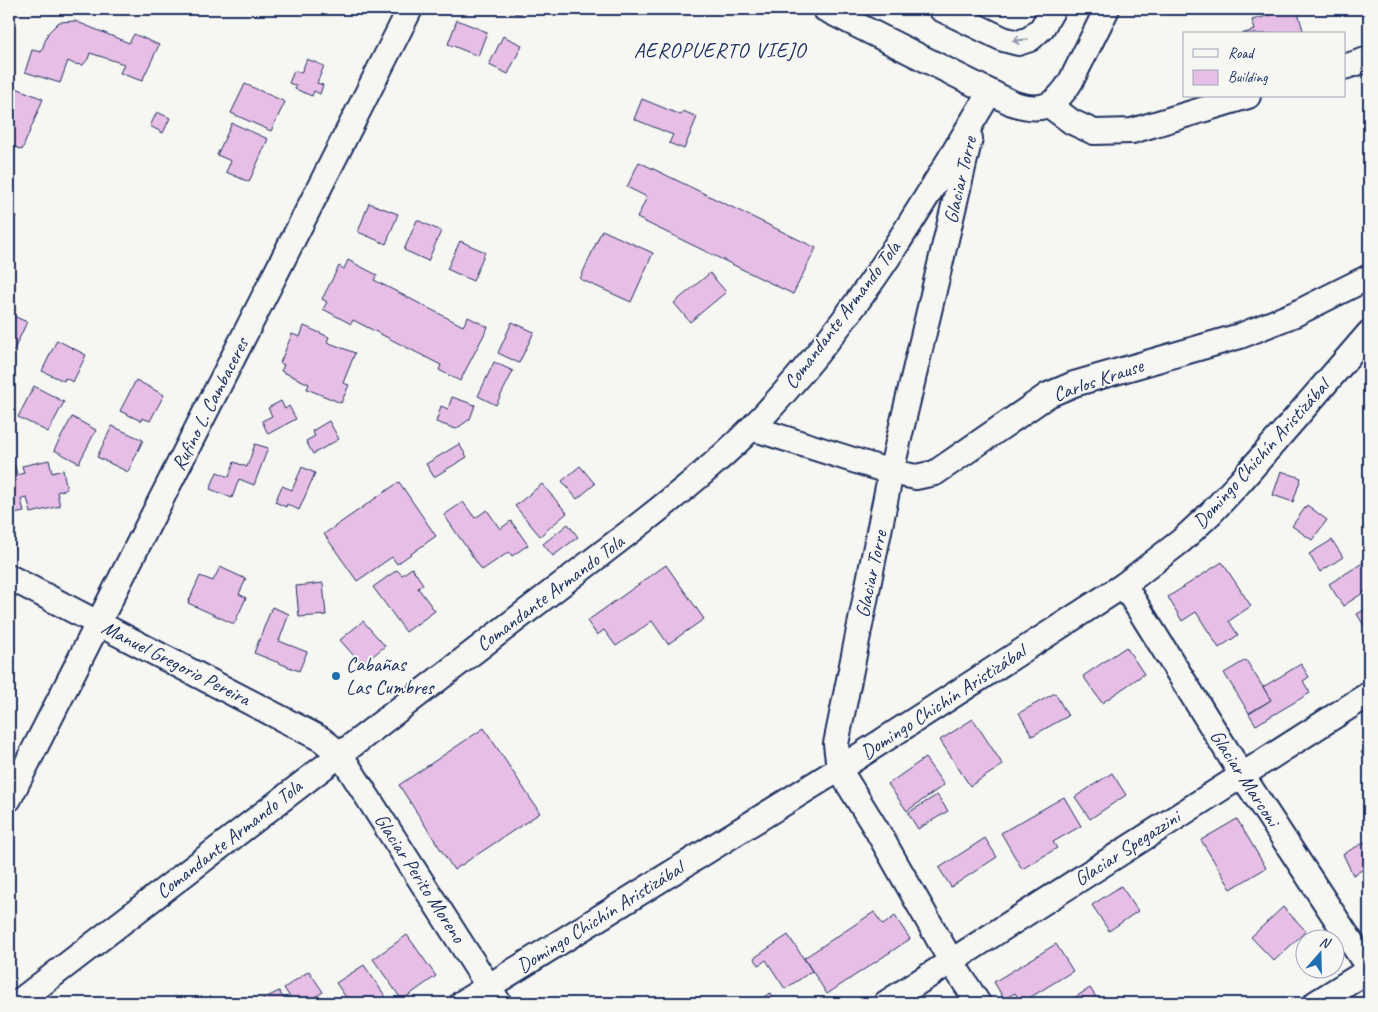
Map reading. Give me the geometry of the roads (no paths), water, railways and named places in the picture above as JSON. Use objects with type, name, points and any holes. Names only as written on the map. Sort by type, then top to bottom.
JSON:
[{"type":"street","name":"Rufino L. Cambaceres","points":[[9,798],[410,9]]},
{"type":"street","points":[[825,9],[1012,103],[1023,107],[1036,108],[1049,105],[1065,91],[1107,9]]},
{"type":"street","points":[[941,9],[1002,38],[1018,43],[1030,39],[1042,28],[1053,9]]},
{"type":"street","points":[[1346,66],[1369,59]]},
{"type":"street","name":"Comandante Armando Tola","points":[[16,1003],[652,515],[708,469],[752,428],[820,349],[882,266],[905,232],[990,92]]},
{"type":"street","points":[[1049,105],[1072,122],[1094,132],[1132,131],[1241,98]]},
{"type":"street","name":"Glaciar Torre","points":[[976,116],[891,472],[836,744],[839,769],[878,832],[951,961],[978,1003]]},
{"type":"street","name":"Carlos Krause","points":[[752,428],[891,472],[916,477],[935,473],[1048,395],[1074,384],[1240,336],[1295,314],[1369,277]]},
{"type":"street","name":"Domingo Chichín Aristizábal","points":[[462,1003],[494,995],[1124,585],[1181,541],[1211,513],[1369,333]]},
{"type":"street","name":"Manuel Gregorio Pereira","points":[[9,577],[321,739],[340,754]]},
{"type":"street","name":"Glaciar Marconi","points":[[1124,585],[1242,775],[1369,970]]},
{"type":"street","name":"Glaciar Spegazzini","points":[[886,1003],[1369,694]]},
{"type":"street","name":"Glaciar Perito Moreno","points":[[340,754],[494,995]]},
{"type":"street","points":[[1316,1003],[1369,970]]},
{"type":"place","name":"Cabañas Las Cumbres","points":[[336,676]]},
{"type":"district","name":"AEROPUERTO VIEJO","points":[[720,50]]}]
